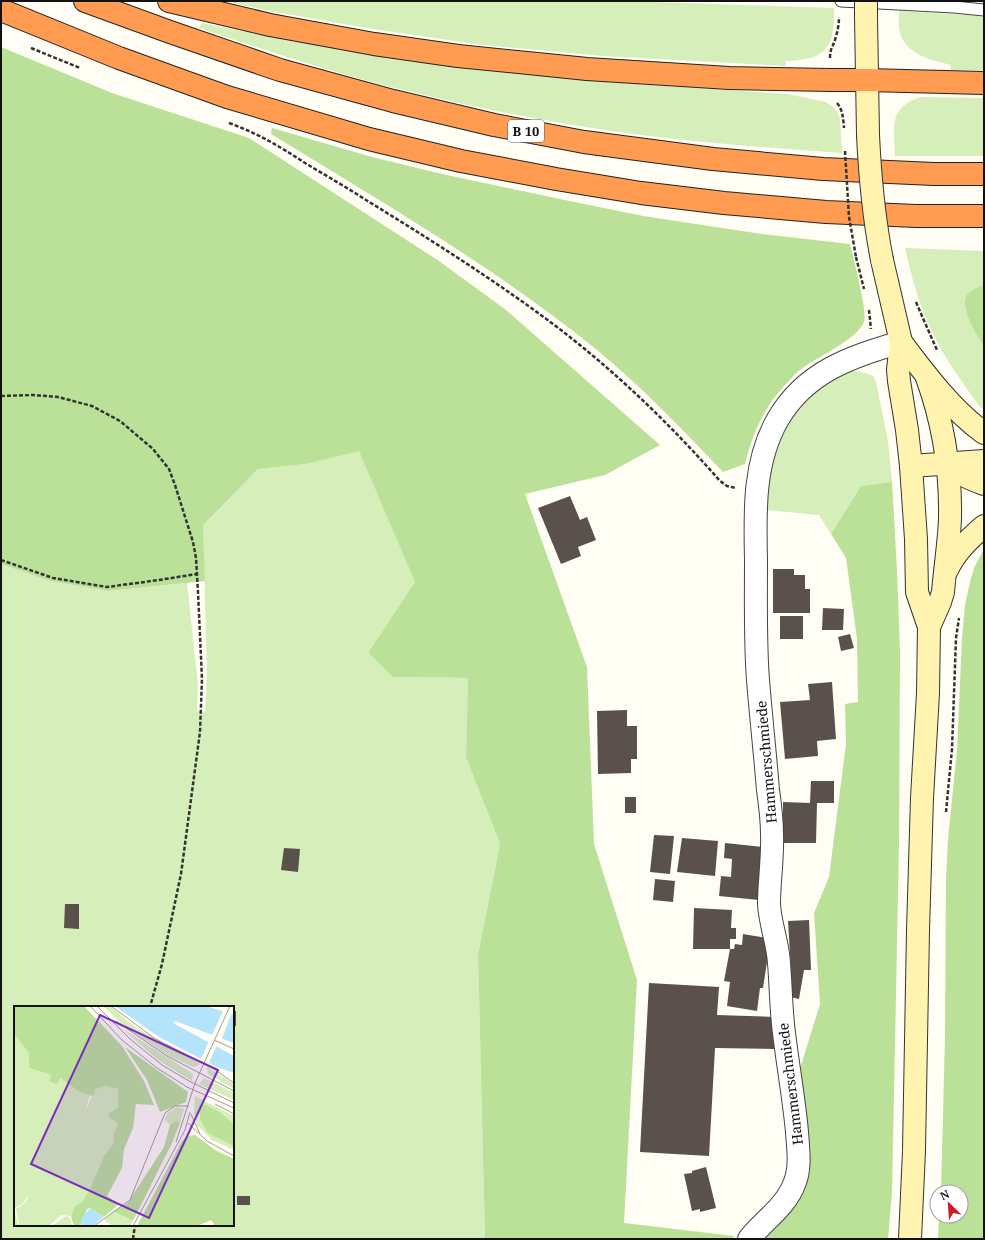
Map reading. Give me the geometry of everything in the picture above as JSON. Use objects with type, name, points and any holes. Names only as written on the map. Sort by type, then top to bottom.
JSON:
[{"type":"highway","name":"B 10","points":[[85,1],[280,70],[393,101],[494,125],[584,142],[712,159],[823,169],[934,174],[984,174]]},
{"type":"highway","points":[[170,1],[270,25],[374,44],[458,56],[587,69],[729,78],[984,83]]},
{"type":"highway","points":[[1,10],[119,58],[228,97],[368,139],[461,161],[641,193],[724,203],[826,212],[916,216],[984,216]]},
{"type":"main road","points":[[866,9],[868,135],[873,205],[882,260],[901,342],[898,370],[906,420],[911,466],[916,539],[917,592],[929,627],[928,693],[918,930],[914,1151],[910,1239]]},
{"type":"main road","points":[[901,342],[926,375],[959,411],[984,434]]},
{"type":"main road","points":[[926,375],[943,431],[948,463],[950,491],[950,520],[943,592],[929,627]]},
{"type":"main road","points":[[911,466],[984,461]]},
{"type":"main road","points":[[948,463],[956,472],[984,484]]},
{"type":"main road","points":[[944,575],[950,562],[961,547],[984,526]]},
{"type":"street","name":"Hammerschmiede","points":[[749,1239],[755,1231],[786,1201],[798,1173],[795,1112],[783,1032],[779,963],[769,905],[772,834],[756,645],[756,522],[757,494],[761,464],[770,433],[796,395],[815,379],[836,365],[849,359],[901,342]]},
{"type":"lane","points":[[841,1],[984,10]]},
{"type":"path","points":[[27,47],[81,69]]},
{"type":"path","points":[[225,122],[250,131],[300,159],[435,242],[517,298],[557,327],[613,373],[659,417],[723,484],[757,494]]},
{"type":"path","points":[[844,150],[849,217],[856,257],[865,294]]},
{"type":"path","points":[[914,296],[937,350]]},
{"type":"path","points":[[869,309],[875,350]]},
{"type":"path","points":[[1,396],[33,395],[58,397],[92,406],[120,421],[152,449],[169,469],[193,542],[197,574],[202,679],[200,732],[181,874],[162,964],[150,1006]]},
{"type":"path","points":[[1,560],[53,578],[107,587],[197,574]]},
{"type":"path","points":[[945,817],[952,750],[956,638],[959,616]]},
{"type":"path","points":[[133,1239],[134,1226]]},
{"type":"green space","points":[[224,1],[625,1],[834,8],[834,22],[830,42],[825,49],[811,58],[786,61],[785,66],[603,56],[482,45],[373,29],[269,11]]},
{"type":"green space","points":[[899,11],[984,17],[984,70],[951,70],[951,65],[928,58],[908,47],[900,33]]},
{"type":"green space","points":[[202,23],[371,55],[489,71],[605,82],[787,94],[826,102],[833,107],[838,113],[840,119],[842,153],[654,137],[565,124],[485,109],[379,84],[311,65],[199,28]]},
{"type":"green space","points":[[1,47],[112,93],[249,138],[439,261],[506,310],[660,445],[605,475],[525,494],[587,667],[594,844],[637,980],[624,1223],[734,1236],[732,1239],[485,1239],[478,954],[500,844],[466,757],[468,678],[393,677],[368,653],[415,582],[359,451],[306,464],[258,469],[203,525],[205,581],[108,591],[50,581],[1,564]]},
{"type":"green space","points":[[920,97],[984,98],[984,156],[895,156],[895,120],[902,107]]},
{"type":"green space","points":[[272,128],[372,157],[442,174],[643,216],[762,234],[850,244],[864,308],[864,322],[854,335],[846,341],[801,369],[778,393],[765,411],[760,421],[745,464],[723,472],[630,379],[597,350],[559,320],[519,291],[438,237],[271,134]]},
{"type":"green space","points":[[905,248],[984,251],[984,409],[980,407],[954,371],[932,332],[916,291]]},
{"type":"green space","points":[[984,285],[984,346],[970,322],[965,302],[969,293]]},
{"type":"green space","points":[[854,371],[873,376],[876,382],[888,441],[892,482],[861,486],[831,534],[819,515],[766,510],[771,466],[779,441],[785,429],[800,407],[828,380],[841,373]]},
{"type":"green space","points":[[359,450],[415,582],[368,653],[393,677],[468,678],[466,757],[500,844],[478,954],[485,1239],[1,1239],[1,564],[50,581],[108,591],[187,583],[198,685],[197,711],[205,712],[207,672],[203,525],[258,469],[306,464]]},
{"type":"green space","points":[[892,482],[900,652],[899,843],[892,1192],[888,1239],[759,1239],[786,1213],[798,1075],[820,1004],[814,913],[829,877],[846,744],[845,704],[858,702],[857,639],[846,558],[831,534],[861,486]]},
{"type":"green space","points":[[984,549],[984,1239],[938,1239],[939,1224],[969,1224],[969,1184],[941,1184],[948,839],[957,750],[965,605],[974,568]]},
{"type":"building","points":[[570,496],[580,520],[587,517],[596,540],[578,547],[581,556],[561,564],[538,508]]},
{"type":"building","points":[[773,569],[794,569],[794,575],[805,575],[805,589],[810,589],[810,613],[773,613]]},
{"type":"building","points":[[823,608],[844,609],[843,630],[822,630]]},
{"type":"building","points":[[780,616],[803,616],[803,639],[780,639]]},
{"type":"building","points":[[850,634],[854,648],[841,651],[838,637]]},
{"type":"building","points":[[832,682],[836,739],[817,741],[818,756],[785,759],[780,702],[810,700],[808,684]]},
{"type":"building","points":[[627,710],[627,726],[637,726],[637,759],[631,759],[631,773],[598,774],[597,711]]},
{"type":"building","points":[[811,781],[834,781],[834,803],[817,803],[816,843],[783,843],[783,802],[810,803]]},
{"type":"building","points":[[625,797],[636,797],[636,813],[625,813]]},
{"type":"building","points":[[654,835],[674,836],[670,874],[650,872]]},
{"type":"building","points":[[682,838],[718,841],[715,876],[677,872]]},
{"type":"building","points":[[725,843],[763,847],[759,900],[719,896],[721,876],[731,877],[732,859],[724,858]]},
{"type":"building","points":[[284,848],[300,849],[298,872],[281,870]]},
{"type":"building","points":[[655,879],[675,881],[673,902],[653,900]]},
{"type":"building","points":[[65,904],[79,904],[79,929],[64,928]]},
{"type":"building","points":[[694,908],[732,910],[731,928],[736,928],[736,939],[730,939],[730,949],[693,949]]},
{"type":"building","points":[[809,920],[811,970],[804,970],[799,999],[786,996],[791,970],[788,921]]},
{"type":"building","points":[[743,934],[767,938],[766,948],[769,949],[763,988],[760,988],[757,1011],[727,1006],[730,982],[724,981],[730,949],[734,949],[735,944],[742,945]]},
{"type":"building","points":[[649,983],[719,987],[717,1015],[775,1017],[774,1049],[715,1048],[709,1156],[640,1152]]},
{"type":"building","points":[[234,1011],[236,1011],[236,1026],[234,1026]]},
{"type":"building","points":[[706,1167],[716,1208],[700,1212],[700,1209],[692,1211],[684,1174],[692,1173],[692,1171]]},
{"type":"building","points":[[237,1196],[250,1196],[250,1205],[237,1205]]}]
